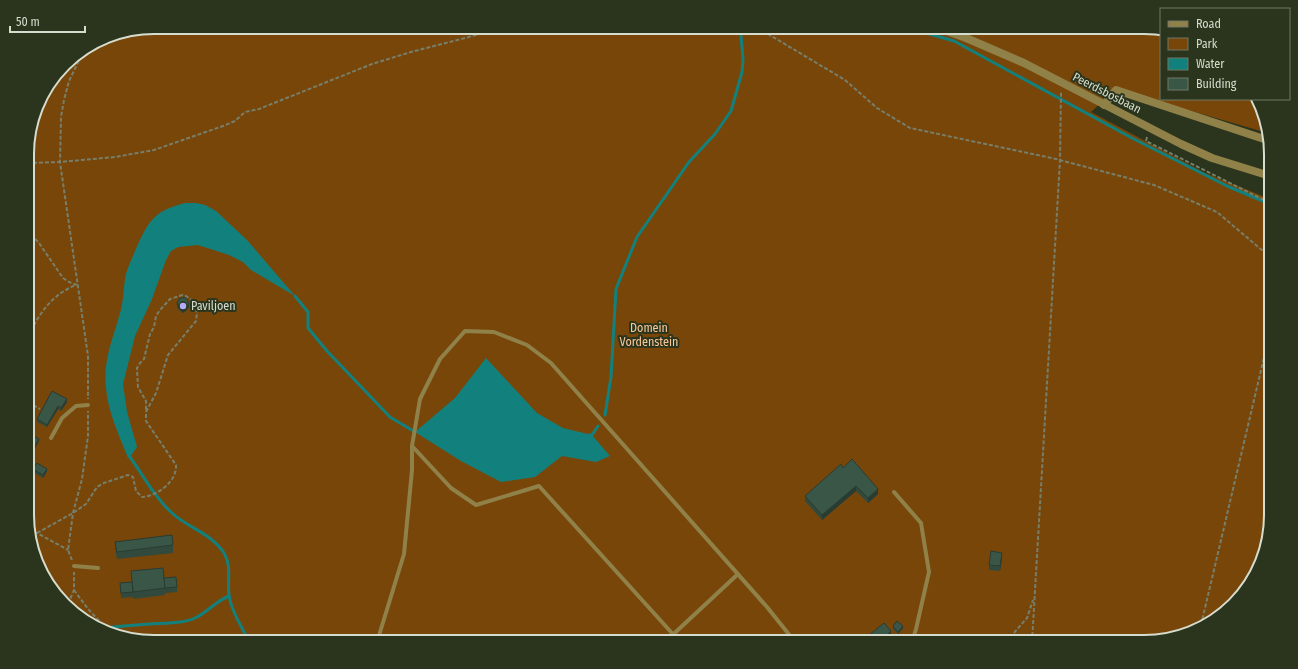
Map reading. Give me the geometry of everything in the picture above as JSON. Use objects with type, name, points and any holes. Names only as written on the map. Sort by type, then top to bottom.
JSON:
[{"type":"street","name":"Peerdsbosbaan","points":[[955,34],[1024,63],[1150,129],[1212,158],[1264,174]]},
{"type":"street","points":[[1104,105],[1116,90],[1263,139]]},
{"type":"lane","points":[[379,635],[404,554],[412,470],[412,446],[420,399],[440,359],[465,331],[494,332],[527,345],[551,363],[738,574],[789,635]]},
{"type":"lane","points":[[51,438],[62,418],[76,406],[88,405]]},
{"type":"lane","points":[[412,446],[451,488],[476,505],[539,486],[673,634],[738,574]]},
{"type":"lane","points":[[894,492],[921,523],[929,572],[914,635]]},
{"type":"lane","points":[[74,566],[98,568]]},
{"type":"path","points":[[34,163],[115,157],[154,150],[223,126],[235,121],[245,112],[258,109],[372,64],[480,34]]},
{"type":"path","points":[[770,34],[845,80],[877,108],[910,128],[1060,160],[1154,185],[1216,212],[1264,252]]},
{"type":"path","points":[[37,533],[68,550],[73,513],[82,479],[88,436],[88,356],[60,162],[61,117],[64,100],[72,75],[79,61]]},
{"type":"path","points":[[1032,635],[1060,160],[1061,83]]},
{"type":"path","points":[[1150,129],[1146,141],[1264,200]]},
{"type":"path","points":[[34,237],[63,278],[77,285]]},
{"type":"path","points":[[34,325],[40,314],[54,298],[64,290],[77,285]]},
{"type":"path","points":[[37,533],[86,504],[97,487],[104,483],[128,475],[133,477],[136,492],[142,497],[150,497],[161,491],[177,472],[176,466],[146,421],[146,412],[146,401],[138,387],[137,368],[144,358],[156,316],[160,310],[170,299],[182,295],[186,296],[193,301],[196,306],[196,321],[168,355],[156,393],[146,412]]},
{"type":"path","points":[[1201,621],[1264,357]]},
{"type":"path","points":[[34,406],[40,409]]},
{"type":"path","points":[[70,600],[74,590],[88,609],[102,623]]},
{"type":"path","points":[[1012,635],[1027,618],[1034,598]]},
{"type":"green space","name":"Domein Vordenstein","points":[[146,34],[1159,35],[1160,100],[1251,100],[1255,108],[1262,131],[1116,89],[1091,112],[1205,173],[1264,197],[1264,515],[1262,538],[1258,553],[1244,582],[1223,605],[1211,615],[1182,629],[1152,635],[139,634],[123,631],[101,623],[87,615],[75,605],[54,582],[43,561],[38,546],[34,515],[35,139],[43,108],[54,87],[69,69],[87,54],[101,46],[123,38]]},
{"type":"water","points":[[185,203],[205,205],[216,211],[247,240],[295,296],[251,270],[243,262],[229,255],[198,245],[178,247],[171,251],[166,260],[152,299],[135,336],[123,384],[127,412],[137,447],[128,458],[111,415],[107,397],[105,378],[109,349],[121,308],[126,274],[144,232],[153,219],[159,214],[174,206]]},
{"type":"water","points":[[486,358],[537,413],[563,428],[592,435],[610,456],[596,462],[562,456],[535,477],[501,482],[461,461],[415,432],[455,398]]},
{"type":"building","name":"Paviljoen","points":[[184,297],[187,299],[189,305],[182,311],[178,307],[177,303],[179,299]]},
{"type":"building","points":[[52,391],[67,399],[61,408],[58,406],[47,425],[37,419]]},
{"type":"building","points":[[34,436],[39,439],[34,448]]},
{"type":"building","points":[[852,459],[878,489],[868,498],[856,486],[822,515],[805,496],[841,464],[843,468]]},
{"type":"building","points":[[37,463],[47,469],[43,475],[34,470]]},
{"type":"building","points":[[172,535],[173,545],[117,552],[115,542]]},
{"type":"building","points":[[991,551],[1002,553],[1000,566],[989,565]]},
{"type":"building","points":[[163,568],[165,588],[133,592],[131,571]]},
{"type":"building","points":[[176,577],[177,587],[165,588],[164,578]]},
{"type":"building","points":[[132,582],[133,592],[121,593],[120,583]]},
{"type":"building","points":[[897,621],[903,626],[898,632],[893,626]]},
{"type":"building","points":[[884,623],[891,631],[887,635],[869,635]]},
{"type":"waterway","points":[[930,34],[954,41],[1132,138],[1227,186],[1264,201]]},
{"type":"waterway","points":[[605,415],[611,377],[616,289],[637,237],[689,162],[715,134],[731,111],[742,72],[743,59],[741,36]]},
{"type":"waterway","points":[[295,296],[308,312],[308,328],[327,351],[390,417],[415,432]]},
{"type":"waterway","points":[[589,435],[592,435],[598,426]]},
{"type":"waterway","points":[[130,457],[166,507],[178,518],[213,540],[224,553],[229,568],[230,600],[237,619],[246,635]]},
{"type":"waterway","points":[[112,627],[173,623],[190,620],[200,616],[229,596]]},
{"type":"place","name":"Paviljoen","points":[[183,306]]}]
